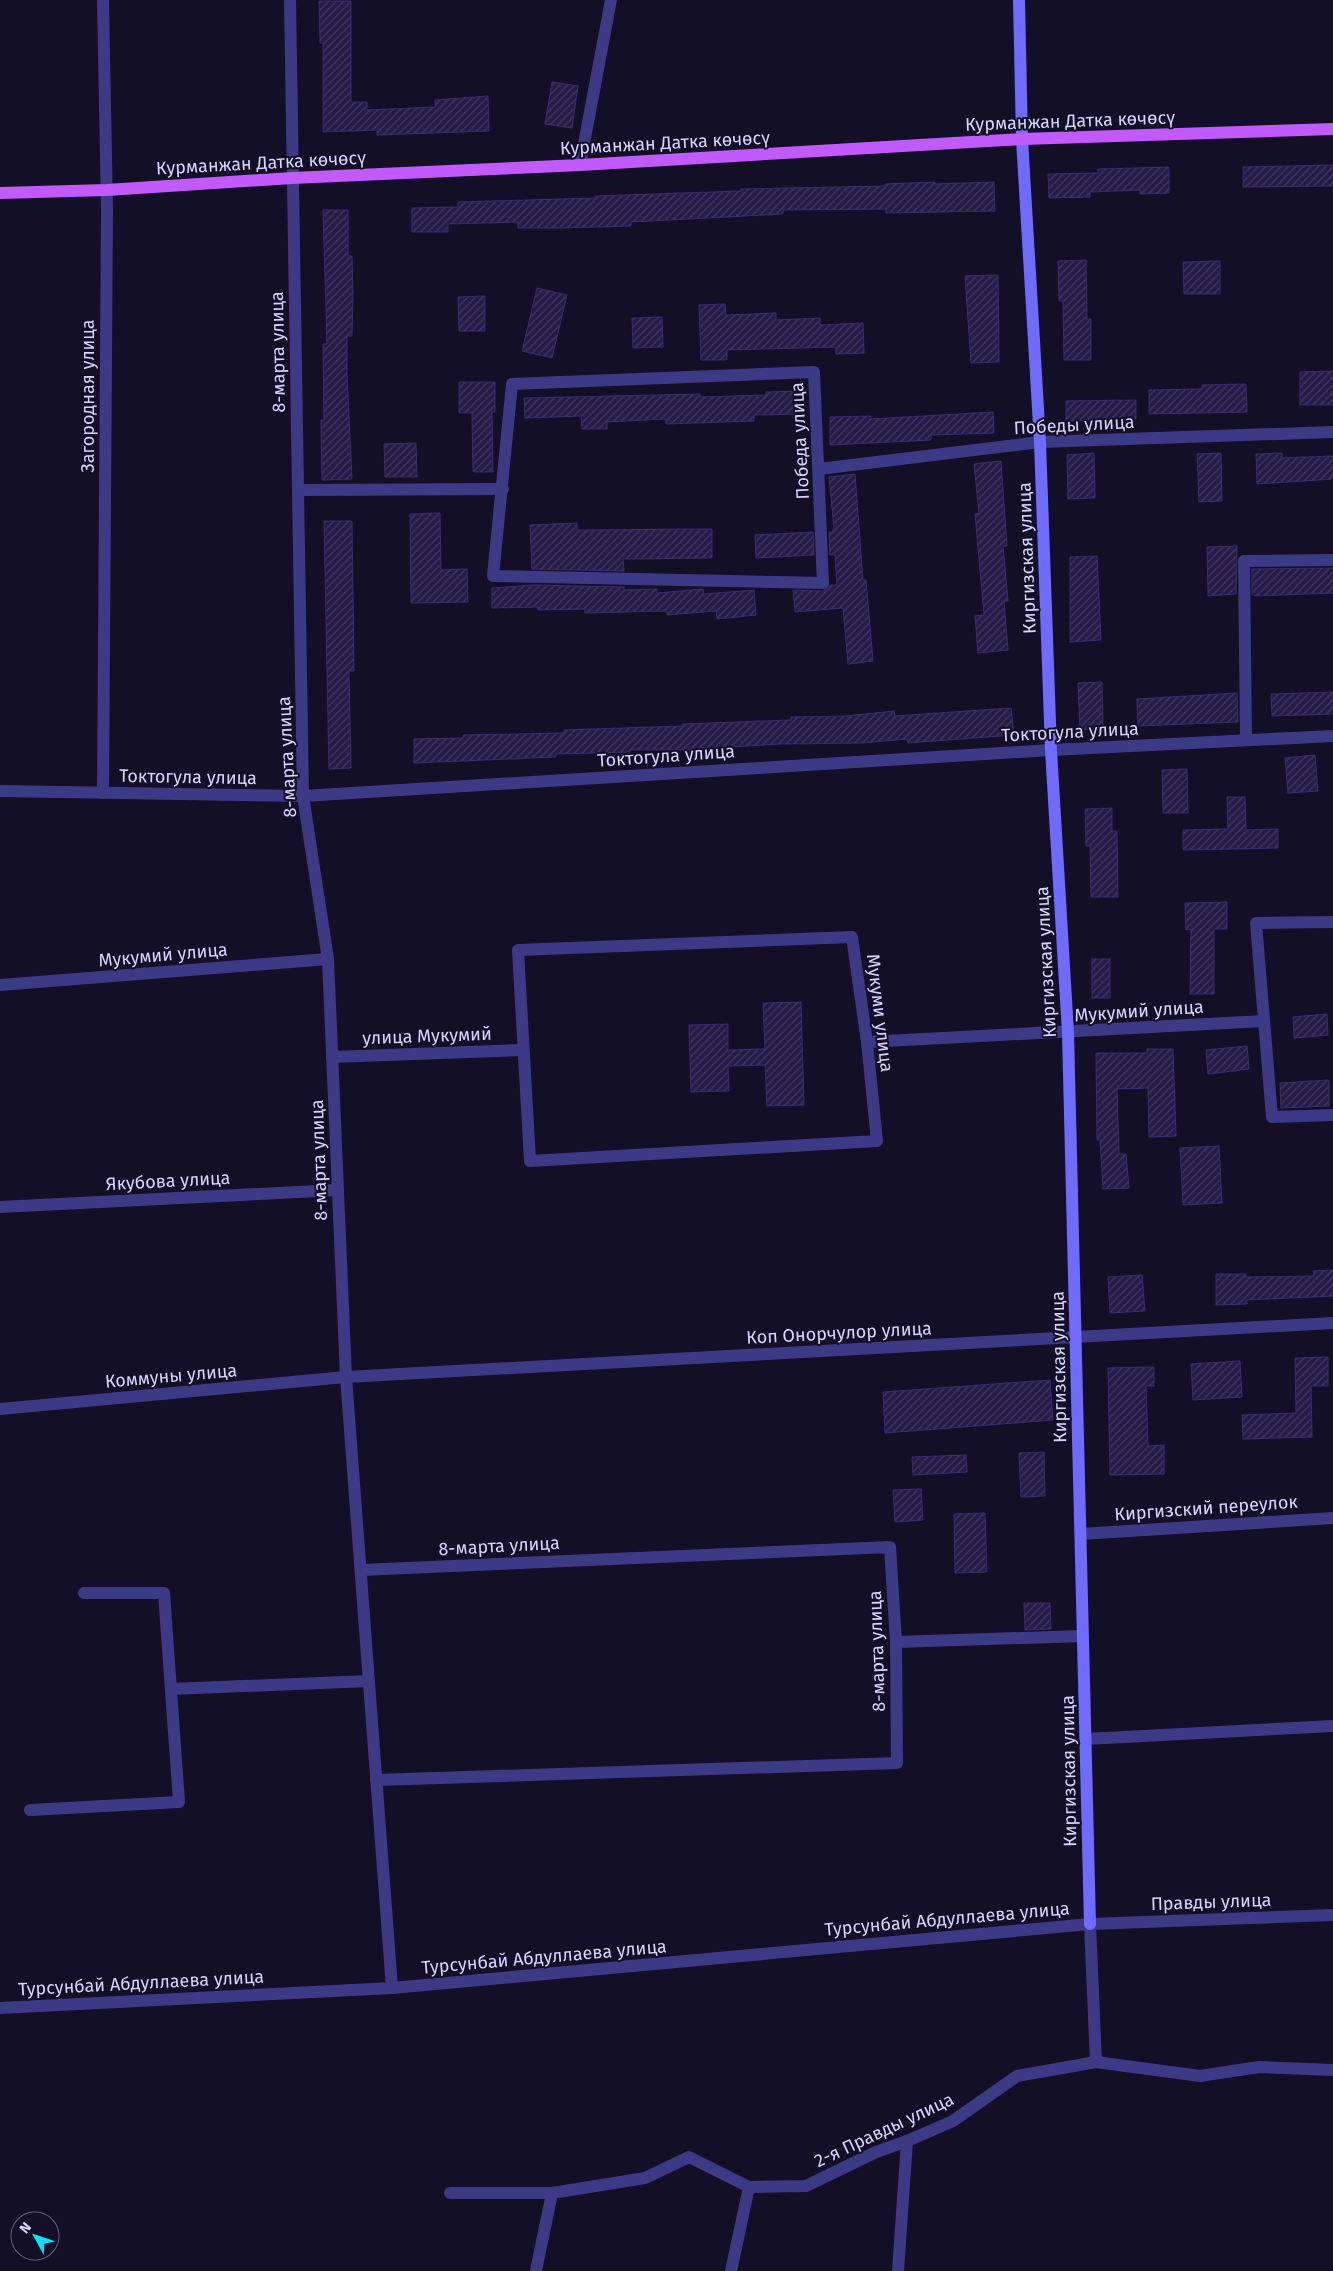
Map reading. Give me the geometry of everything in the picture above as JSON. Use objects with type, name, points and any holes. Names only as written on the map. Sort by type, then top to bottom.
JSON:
[{"type":"main road","name":"Курманжан Датка көчөсү","points":[[0,193],[107,190],[292,178],[580,165],[1022,140],[1333,129]]},
{"type":"street","name":"Загородная улица","points":[[103,793],[107,190],[104,0]]},
{"type":"street","name":"8-марта улица","points":[[290,0],[303,796],[328,959],[346,1377],[392,1988]]},
{"type":"street","points":[[580,165],[611,0]]},
{"type":"street","name":"Киргизская улица","points":[[1019,0],[1022,140],[1040,442],[1051,750],[1068,1033],[1090,1924]]},
{"type":"street","name":"Победа улица","points":[[814,372],[819,469],[823,583],[493,576],[512,384],[814,372]]},
{"type":"street","name":"Победы улица","points":[[819,469],[1040,442],[1333,432]]},
{"type":"street","points":[[298,490],[503,489]]},
{"type":"street","points":[[1246,739],[1244,561],[1333,560]]},
{"type":"street","name":"Токтогула улица","points":[[0,791],[303,796],[1051,750],[1333,736]]},
{"type":"street","points":[[1333,922],[1256,923],[1272,1117],[1333,1115]]},
{"type":"street","name":"Мукуми улица","points":[[852,937],[867,1042],[877,1142],[530,1161],[523,1050],[518,950],[852,937]]},
{"type":"street","name":"Мукумий улица","points":[[0,985],[328,959]]},
{"type":"street","name":"Мукумий улица","points":[[867,1042],[1068,1033],[1264,1021]]},
{"type":"street","name":"улица Мукумий","points":[[332,1057],[523,1050]]},
{"type":"street","name":"Якубова улица","points":[[0,1207],[338,1190]]},
{"type":"street","name":"Коп Онорчулор улица","points":[[346,1377],[1333,1323]]},
{"type":"street","name":"Коммуны улица","points":[[0,1409],[346,1377]]},
{"type":"street","name":"Киргизский переулок","points":[[1081,1534],[1333,1518]]},
{"type":"street","name":"8-марта улица","points":[[361,1570],[890,1547],[896,1642],[897,1763],[376,1780]]},
{"type":"street","points":[[30,1810],[179,1802],[164,1593],[84,1593]]},
{"type":"street","points":[[896,1642],[1083,1636]]},
{"type":"street","points":[[170,1689],[369,1681]]},
{"type":"street","points":[[1086,1739],[1333,1726]]},
{"type":"street","name":"Правды улица","points":[[1090,1924],[1333,1915]]},
{"type":"street","points":[[1090,1924],[1096,2062]]},
{"type":"street","name":"Турсунбай Абдуллаева улица","points":[[0,2008],[392,1988],[1090,1924]]},
{"type":"street","name":"2-я Правды улица","points":[[450,2193],[552,2193],[645,2178],[689,2157],[749,2186],[806,2186],[876,2152],[907,2142],[953,2121],[1017,2076],[1096,2062],[1200,2076],[1259,2067],[1333,2070]]},
{"type":"street","points":[[898,2271],[907,2142]]},
{"type":"street","points":[[732,2271],[749,2186]]},
{"type":"street","points":[[536,2271],[552,2193]]},
{"type":"building","points":[[319,1],[351,1],[351,102],[367,102],[367,110],[435,107],[435,100],[488,96],[489,131],[377,135],[377,130],[323,132],[323,43],[320,43]]},
{"type":"building","points":[[552,82],[578,86],[572,128],[545,124]]},
{"type":"building","points":[[1333,165],[1333,186],[1243,187],[1243,167]]},
{"type":"building","points":[[1169,167],[1169,193],[1140,194],[1140,190],[1090,192],[1090,197],[1049,198],[1048,174],[1098,173],[1098,169]]},
{"type":"building","points":[[935,182],[935,184],[994,182],[995,211],[886,213],[886,209],[783,210],[783,214],[631,222],[631,226],[518,228],[518,222],[448,224],[448,232],[412,232],[412,208],[458,207],[458,202],[595,198],[595,196],[741,191],[741,189],[885,186],[885,184]]},
{"type":"building","points":[[323,210],[348,210],[348,256],[352,256],[353,294],[352,336],[347,336],[352,479],[322,480],[321,420],[324,420],[323,344],[327,344]]},
{"type":"building","points":[[1086,260],[1087,319],[1091,319],[1091,360],[1064,360],[1063,301],[1059,301],[1058,261]]},
{"type":"building","points":[[1220,261],[1220,294],[1184,294],[1183,262]]},
{"type":"building","points":[[998,275],[999,362],[971,363],[965,276]]},
{"type":"building","points":[[537,288],[567,295],[552,358],[522,351]]},
{"type":"building","points":[[485,296],[485,331],[459,331],[458,297]]},
{"type":"building","points":[[725,304],[726,315],[776,313],[776,320],[820,318],[820,325],[863,323],[864,353],[836,354],[836,347],[727,350],[727,360],[701,360],[699,305]]},
{"type":"building","points":[[662,317],[663,347],[633,348],[632,318]]},
{"type":"building","points":[[1333,371],[1333,405],[1300,405],[1300,372]]},
{"type":"building","points":[[459,382],[495,382],[495,412],[492,412],[493,472],[473,472],[472,413],[459,413]]},
{"type":"building","points":[[1246,384],[1247,412],[1149,414],[1149,390],[1202,389],[1202,385]]},
{"type":"building","points":[[801,391],[802,414],[754,415],[754,421],[666,424],[666,419],[607,422],[607,429],[582,429],[581,416],[525,418],[524,398],[700,394],[700,397],[766,395],[766,392]]},
{"type":"building","points":[[1136,400],[1136,419],[1066,421],[1066,401]]},
{"type":"building","points":[[993,412],[994,433],[931,435],[931,440],[830,445],[830,417],[871,416],[871,419]]},
{"type":"building","points":[[416,443],[417,477],[385,477],[384,444]]},
{"type":"building","points":[[1094,453],[1095,498],[1068,499],[1067,455]]},
{"type":"building","points":[[1221,453],[1222,501],[1199,502],[1197,454]]},
{"type":"building","points":[[1282,453],[1282,458],[1333,456],[1333,479],[1257,484],[1256,454]]},
{"type":"building","points":[[1001,461],[1007,546],[1003,546],[1008,601],[1004,601],[1008,650],[978,653],[975,616],[984,615],[975,514],[979,513],[974,464]]},
{"type":"building","points":[[855,474],[863,580],[866,580],[873,661],[848,664],[843,608],[795,612],[793,590],[823,591],[831,585],[837,585],[835,555],[830,555],[829,532],[832,532],[834,528],[829,477]]},
{"type":"building","points":[[440,513],[441,570],[467,569],[468,602],[411,603],[410,514]]},
{"type":"building","points":[[324,521],[352,521],[354,671],[349,671],[351,768],[329,769]]},
{"type":"building","points":[[577,523],[577,530],[712,529],[712,558],[623,559],[624,571],[532,569],[530,525]]},
{"type":"building","points":[[813,532],[814,555],[756,558],[755,535]]},
{"type":"building","points":[[1237,546],[1236,594],[1208,596],[1207,547]]},
{"type":"building","points":[[1097,556],[1101,640],[1070,642],[1070,557]]},
{"type":"building","points":[[1333,568],[1333,593],[1255,596],[1252,594],[1252,569]]},
{"type":"building","points":[[532,585],[624,587],[624,590],[657,589],[657,593],[703,589],[704,594],[754,590],[756,615],[717,619],[716,611],[667,615],[667,611],[585,613],[585,609],[538,610],[538,607],[492,608],[492,588]]},
{"type":"building","points":[[1102,682],[1103,729],[1080,730],[1078,683]]},
{"type":"building","points":[[1333,692],[1333,714],[1272,716],[1271,694]]},
{"type":"building","points":[[1237,693],[1238,722],[1138,726],[1137,699]]},
{"type":"building","points":[[1011,708],[1014,735],[908,743],[907,739],[862,743],[780,744],[731,747],[731,750],[630,750],[630,752],[556,754],[556,757],[414,763],[414,739],[463,738],[463,735],[564,733],[564,730],[791,720],[791,717],[846,716],[894,711],[895,716]]},
{"type":"building","points":[[1315,755],[1318,791],[1288,793],[1285,758]]},
{"type":"building","points":[[1187,769],[1188,813],[1163,813],[1162,770]]},
{"type":"building","points":[[1227,797],[1245,797],[1246,830],[1278,829],[1278,848],[1183,850],[1183,830],[1228,829]]},
{"type":"building","points":[[1112,808],[1112,831],[1117,831],[1118,897],[1091,897],[1090,846],[1086,846],[1085,809]]},
{"type":"building","points":[[1227,902],[1227,929],[1214,929],[1214,994],[1190,994],[1191,929],[1186,930],[1185,903]]},
{"type":"building","points":[[1092,959],[1110,959],[1110,998],[1092,998]]},
{"type":"building","points":[[801,1002],[804,1105],[767,1106],[765,1065],[728,1066],[729,1091],[691,1092],[689,1025],[728,1024],[728,1050],[765,1049],[763,1003]]},
{"type":"building","points":[[1327,1014],[1328,1035],[1294,1038],[1293,1017]]},
{"type":"building","points":[[1247,1046],[1249,1069],[1208,1074],[1206,1050]]},
{"type":"building","points":[[1147,1049],[1173,1049],[1176,1136],[1149,1137],[1148,1088],[1117,1089],[1119,1154],[1126,1154],[1129,1188],[1103,1189],[1100,1140],[1097,1140],[1096,1053],[1147,1053]]},
{"type":"building","points":[[1329,1080],[1329,1106],[1281,1108],[1280,1083]]},
{"type":"building","points":[[1219,1146],[1222,1203],[1183,1205],[1180,1148]]},
{"type":"building","points":[[1333,1270],[1333,1296],[1247,1300],[1247,1304],[1216,1305],[1216,1274],[1246,1274],[1246,1277],[1314,1276],[1313,1271]]},
{"type":"building","points":[[1142,1275],[1145,1311],[1110,1313],[1108,1277]]},
{"type":"building","points":[[1328,1357],[1328,1386],[1311,1386],[1312,1437],[1243,1439],[1242,1415],[1296,1413],[1295,1358]]},
{"type":"building","points":[[1240,1361],[1242,1397],[1193,1400],[1191,1364]]},
{"type":"building","points":[[1154,1367],[1154,1386],[1146,1386],[1148,1446],[1164,1445],[1164,1474],[1110,1475],[1108,1368]]},
{"type":"building","points":[[1050,1380],[1053,1420],[885,1433],[883,1392]]},
{"type":"building","points":[[1044,1452],[1045,1496],[1021,1497],[1019,1453]]},
{"type":"building","points":[[966,1455],[967,1472],[913,1475],[912,1457]]},
{"type":"building","points":[[921,1489],[923,1520],[895,1522],[893,1490]]},
{"type":"building","points":[[985,1513],[987,1572],[955,1573],[954,1514]]},
{"type":"building","points":[[1024,1603],[1050,1603],[1051,1629],[1025,1630]]}]
